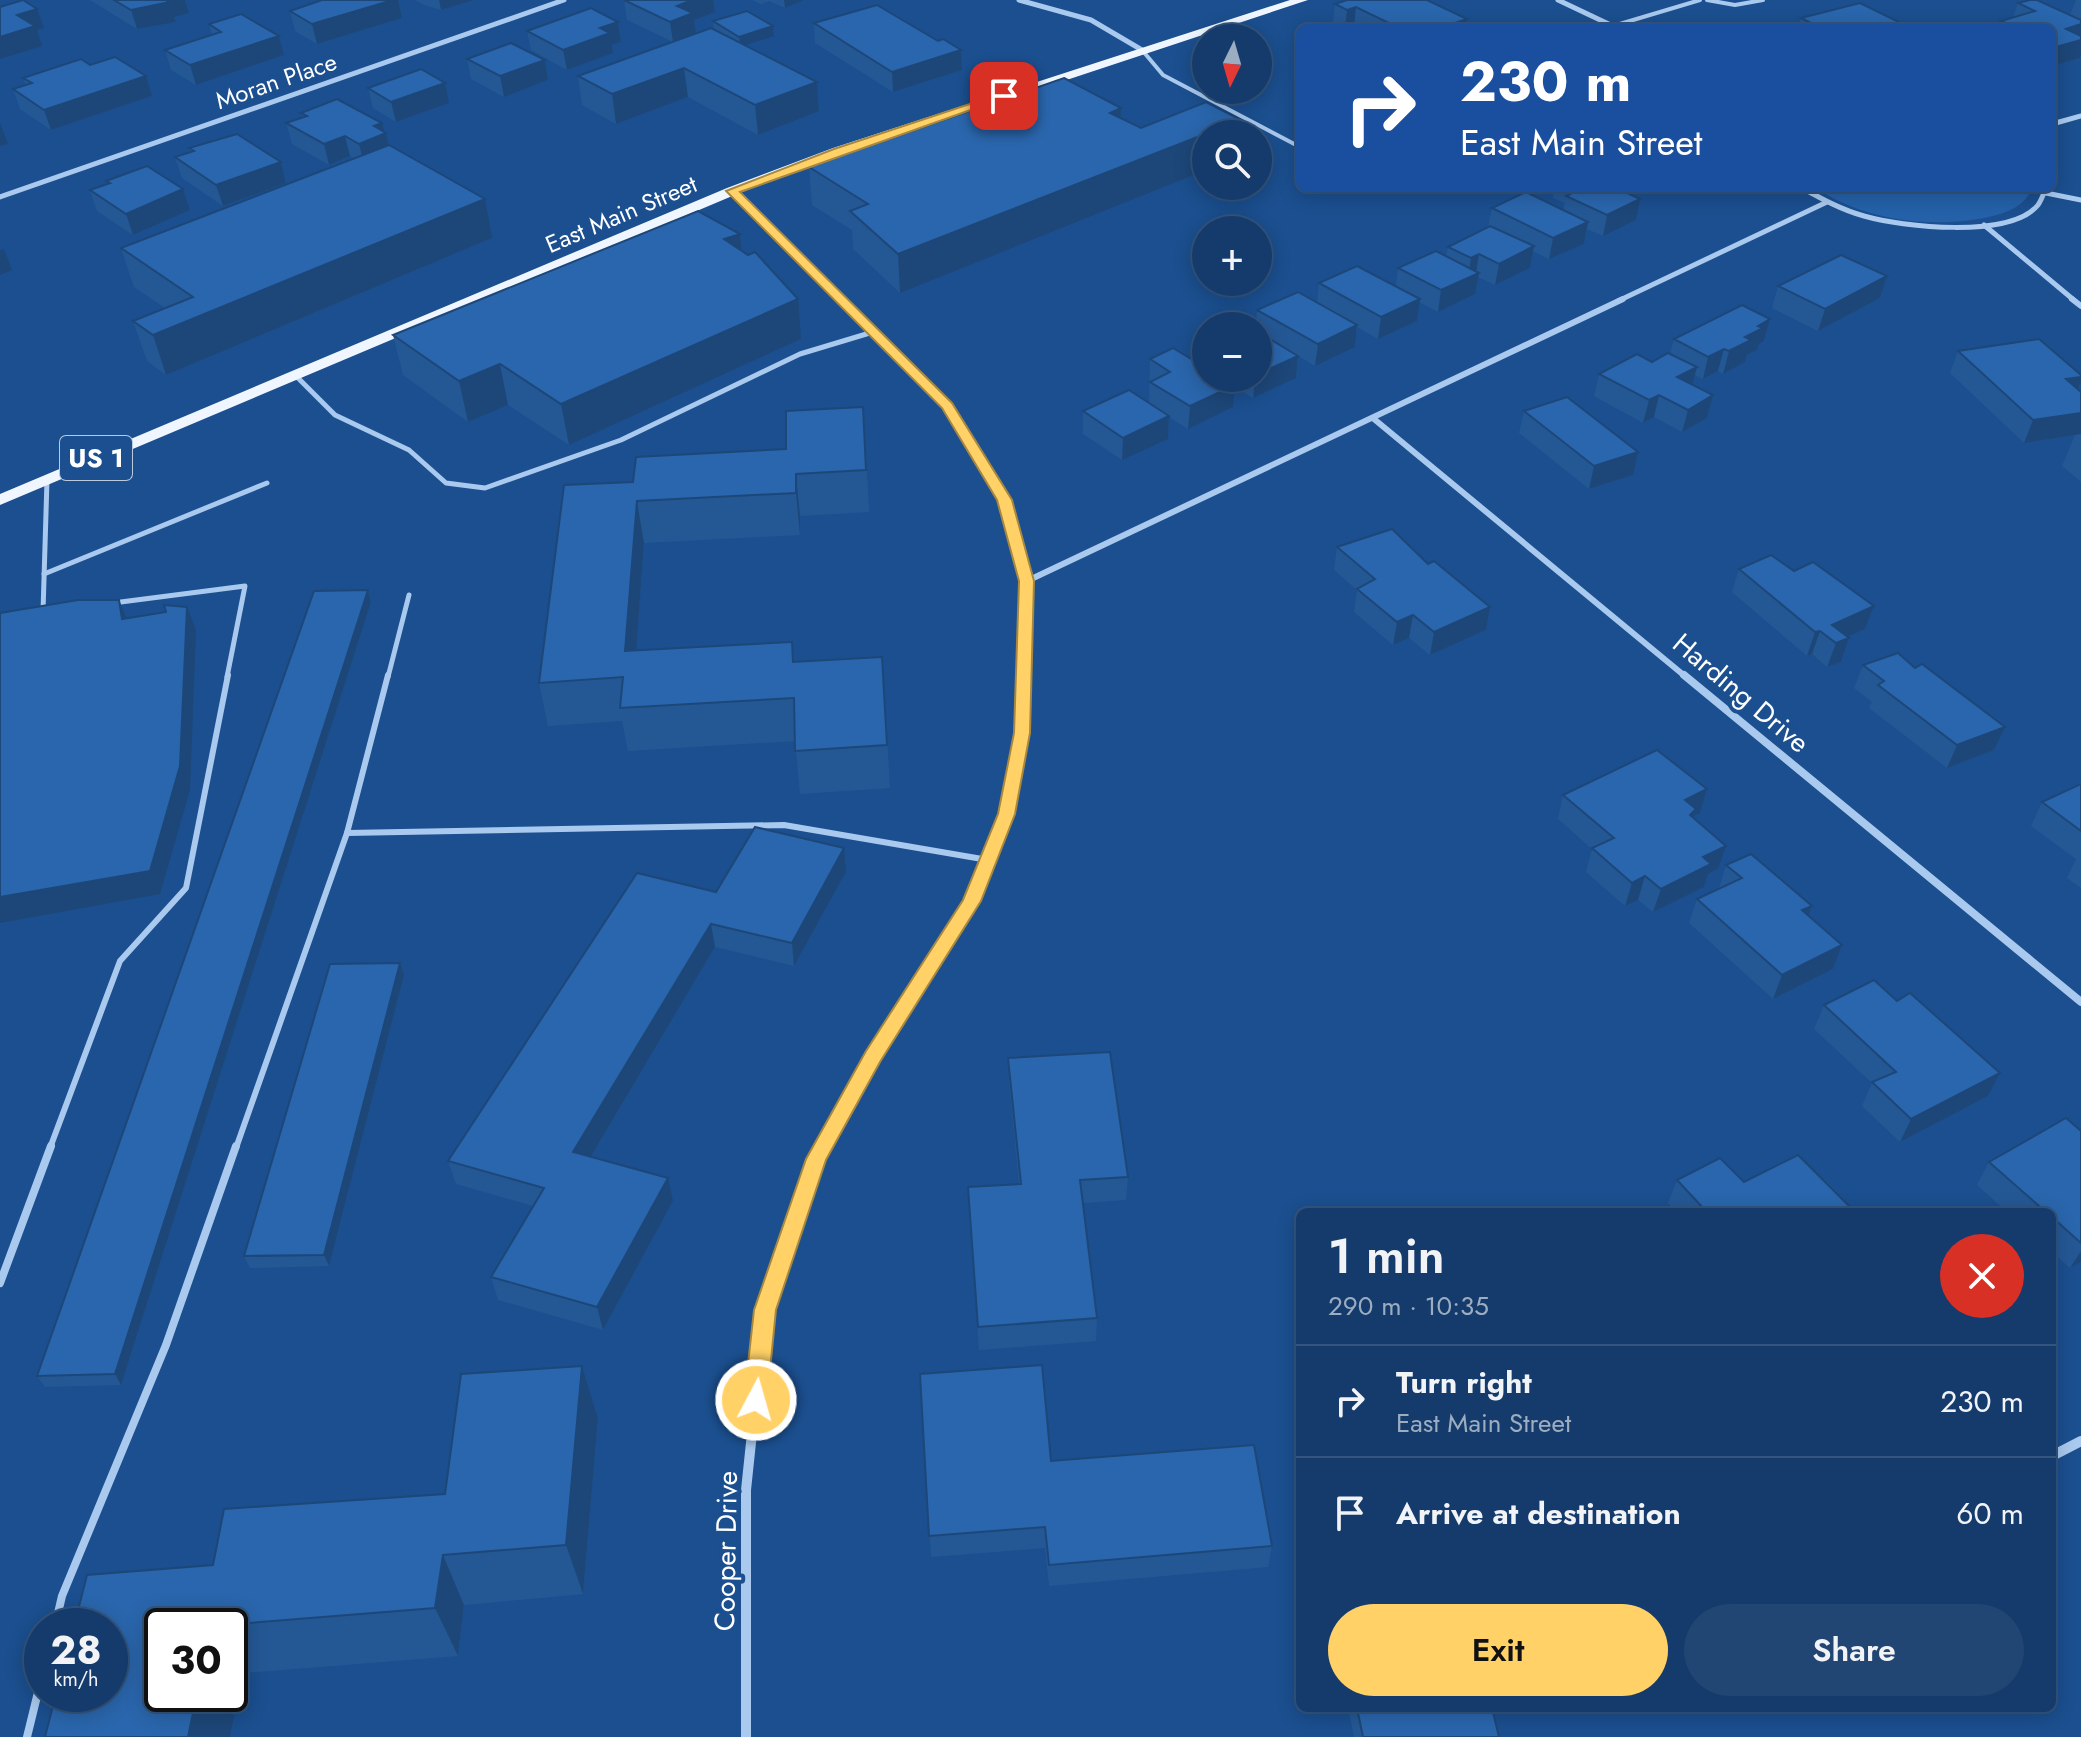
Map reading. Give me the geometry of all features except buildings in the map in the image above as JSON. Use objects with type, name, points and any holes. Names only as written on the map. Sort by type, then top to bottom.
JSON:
[{"type":"main road","name":"East Main Street","points":[[47,480],[732,191],[838,151],[1302,0]]},
{"type":"main road","name":"US 1","points":[[0,500],[47,480]]},
{"type":"street","name":"Moran Place","points":[[0,197],[564,0]]},
{"type":"street","points":[[1019,0],[1091,20],[1142,50]]},
{"type":"street","points":[[1558,0],[1609,24]]},
{"type":"street","points":[[2056,123],[2081,116]]},
{"type":"street","name":"Cooper Drive","points":[[732,191],[947,406],[1004,500],[1027,581],[1022,733],[1007,814],[972,901],[873,1057],[816,1159],[765,1310],[746,1490],[746,1737]]},
{"type":"street","points":[[1809,192],[1864,216],[1945,228],[1984,225],[2013,218],[2034,207],[2045,192]]},
{"type":"street","points":[[2053,192],[2081,200]]},
{"type":"street","points":[[1027,581],[1827,202]]},
{"type":"street","points":[[1984,225],[2081,306]]},
{"type":"street","name":"Harding Drive","points":[[1374,419],[2081,1002]]},
{"type":"street","points":[[2056,1454],[2081,1441]]},
{"type":"lane","points":[[1624,24],[1700,0]]},
{"type":"lane","points":[[1707,0],[1723,6],[1763,0]]},
{"type":"lane","points":[[1142,50],[1163,75],[1296,145]]},
{"type":"lane","points":[[294,374],[335,415],[409,450],[446,483],[485,488],[621,440],[800,354],[873,332]]},
{"type":"lane","points":[[47,480],[43,612],[58,610]]},
{"type":"lane","points":[[44,574],[267,483]]},
{"type":"lane","points":[[0,1283],[120,961],[186,888],[245,586],[105,604]]},
{"type":"lane","points":[[59,1608],[166,1345],[347,833],[409,595]]},
{"type":"lane","points":[[347,833],[784,825],[988,860]]},
{"type":"lane","points":[[27,1737],[33,1712]]},
{"type":"shaded area","points":[[1823,192],[2029,192],[2019,205],[2000,214],[1954,222],[1881,216]]},
{"type":"route","points":[[756,1400],[765,1310],[816,1159],[873,1057],[972,901],[1007,814],[1022,733],[1027,581],[1004,500],[947,406],[732,191],[838,151],[1004,96]]}]
